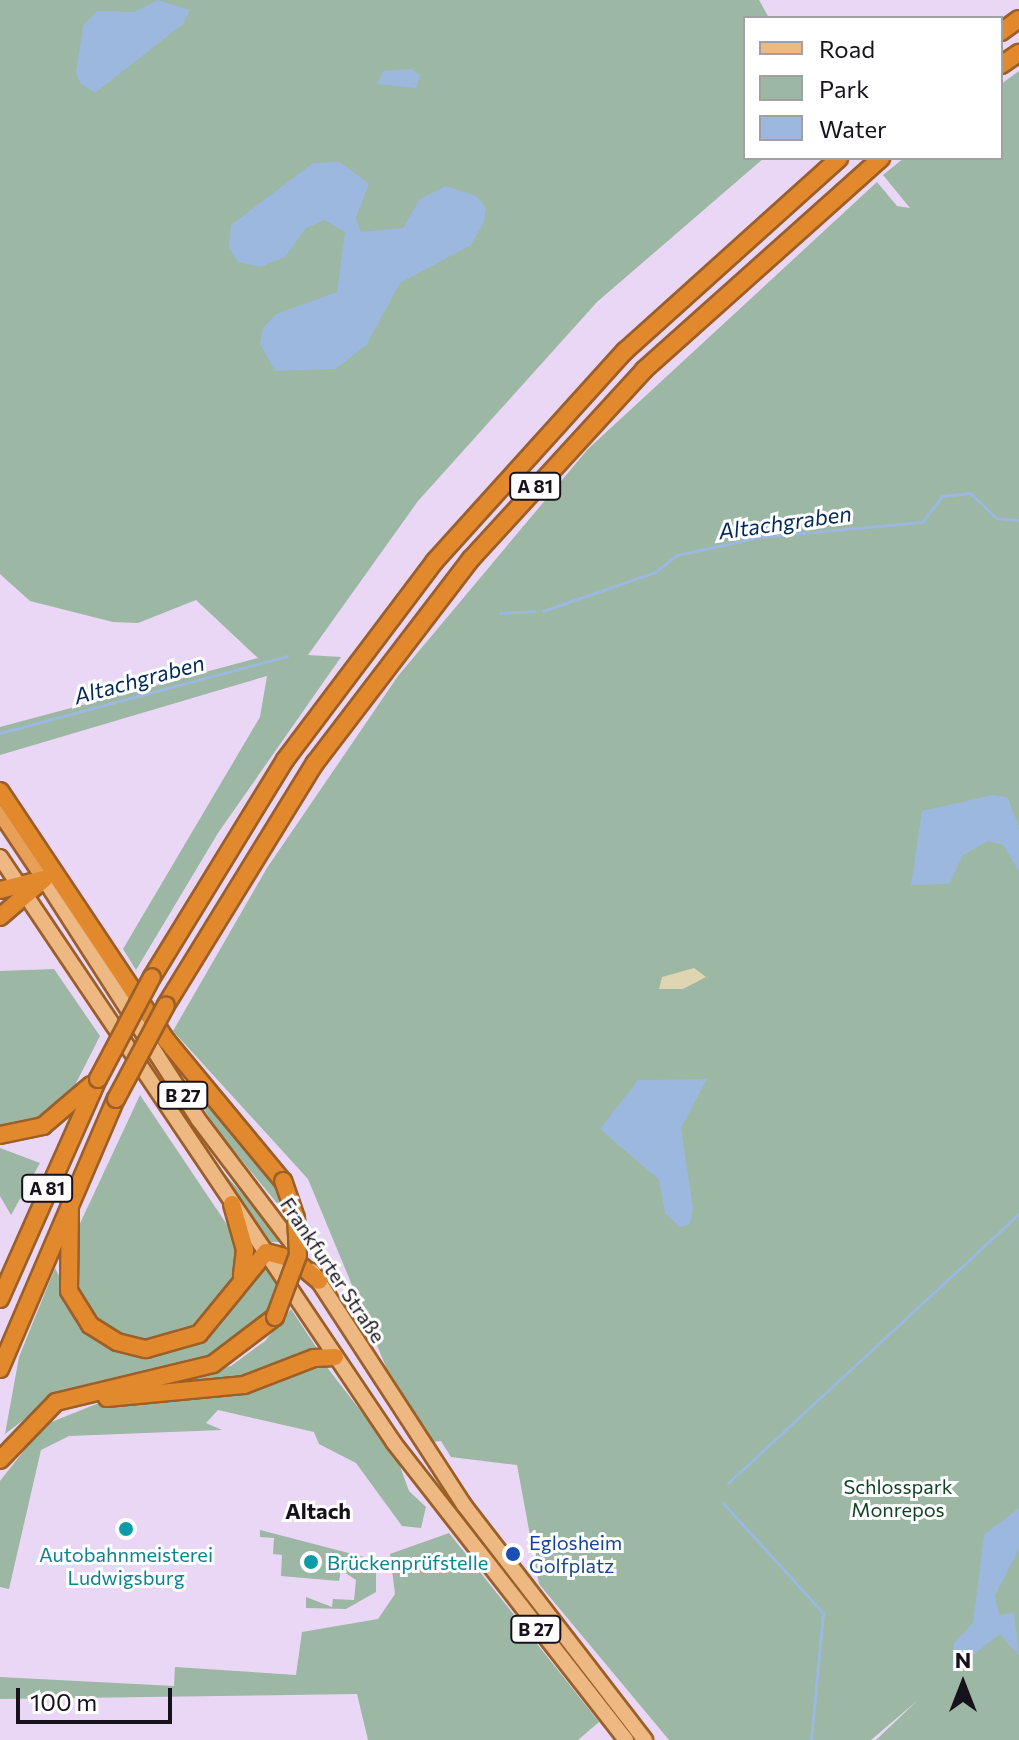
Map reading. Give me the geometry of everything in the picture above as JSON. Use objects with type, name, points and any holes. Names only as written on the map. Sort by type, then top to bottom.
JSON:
[{"type":"highway","name":"A 81","points":[[0,1299],[98,1079],[152,977],[285,760],[435,561],[625,351],[837,160]]},
{"type":"highway","name":"A 81","points":[[0,1369],[70,1197],[116,1099],[166,1005],[315,763],[471,559],[644,370],[879,160]]},
{"type":"highway","points":[[0,791],[167,1041],[283,1181],[295,1209],[298,1255],[275,1317],[253,1341],[213,1364],[73,1395],[37,1418],[0,1460]]},
{"type":"highway","name":"Frankfurter Straße","points":[[0,813],[44,879]]},
{"type":"highway","points":[[8,887],[44,879]]},
{"type":"highway","points":[[0,917],[25,900],[44,879]]},
{"type":"highway","points":[[0,1135],[43,1126],[98,1079]]},
{"type":"highway","points":[[70,1197],[69,1291],[107,1337],[146,1349],[190,1339],[221,1311],[241,1278],[266,1252]]},
{"type":"highway","points":[[232,1204],[245,1250],[241,1278]]},
{"type":"highway","name":"B 27","points":[[266,1252],[293,1259],[319,1281]]},
{"type":"highway","points":[[37,1418],[110,1397],[244,1385],[335,1357]]},
{"type":"main road","name":"B 27","points":[[0,857],[8,887],[25,900],[335,1357],[626,1740]]},
{"type":"main road","name":"Frankfurter Straße","points":[[44,879],[198,1119],[319,1281],[464,1505],[645,1740]]},
{"type":"green space","points":[[0,0],[759,0],[768,16],[743,16],[743,160],[762,160],[597,302],[418,501],[308,655],[341,657],[218,833],[136,970],[123,949],[260,717],[267,676],[0,755],[0,727],[258,658],[196,600],[138,623],[113,622],[30,601],[0,574]]},
{"type":"green space","name":"Schlosspark Monrepos","points":[[1019,71],[1019,1740],[876,1740],[918,1700],[871,1740],[669,1740],[539,1584],[517,1465],[451,1457],[441,1441],[432,1442],[386,1367],[308,1179],[173,1031],[267,868],[398,676],[588,449],[877,182],[897,206],[910,208],[883,175],[902,160],[1003,160],[1003,83]]},
{"type":"green space","points":[[54,969],[100,1036],[73,1089],[47,1119],[0,1131],[0,971]]},
{"type":"green space","points":[[152,1070],[208,1155],[285,1242],[267,1242],[150,1074]]},
{"type":"green space","points":[[190,1084],[272,1178],[285,1213],[215,1128]]},
{"type":"green space","points":[[140,1095],[240,1244],[237,1271],[222,1299],[191,1331],[150,1342],[112,1333],[88,1314],[74,1283],[76,1232]]},
{"type":"green space","points":[[0,1148],[40,1163],[11,1215],[0,1196]]},
{"type":"green space","points":[[266,1265],[281,1285],[270,1309],[223,1351],[63,1390],[5,1434],[19,1357],[55,1268],[87,1330],[156,1354],[204,1337]]},
{"type":"green space","points":[[291,1309],[318,1350],[250,1377],[154,1386],[231,1366],[265,1341]]},
{"type":"green space","points":[[326,1366],[397,1458],[409,1491],[426,1507],[421,1528],[402,1526],[356,1463],[319,1444],[314,1432],[218,1410],[206,1423],[222,1430],[69,1436],[41,1450],[9,1589],[0,1587],[0,1481],[44,1425],[99,1403]]},
{"type":"green space","points":[[260,1530],[364,1557],[376,1569],[376,1592],[346,1609],[306,1608],[306,1597],[332,1607],[333,1599],[354,1600],[356,1580],[341,1570],[339,1581],[281,1576],[282,1555],[273,1554],[274,1538],[260,1537]]},
{"type":"green space","points":[[449,1533],[599,1722],[578,1740],[368,1740],[357,1694],[0,1699],[0,1677],[174,1686],[175,1667],[296,1675],[302,1632],[378,1619],[395,1594],[390,1554]]},
{"type":"sand","points":[[694,968],[706,977],[683,989],[659,989],[662,977]]},
{"type":"water","points":[[158,0],[190,10],[183,24],[95,93],[81,84],[76,73],[83,26],[97,11],[134,12]]},
{"type":"water","points":[[411,69],[420,75],[416,88],[377,84],[383,71]]},
{"type":"water","points":[[340,162],[369,184],[356,218],[361,232],[403,228],[420,199],[446,186],[476,196],[486,208],[484,222],[471,245],[400,283],[367,344],[336,369],[275,371],[260,344],[263,328],[276,314],[337,292],[345,232],[325,220],[306,228],[285,257],[260,267],[238,262],[229,248],[231,225],[313,163]]},
{"type":"water","points":[[993,795],[1007,797],[1019,826],[1019,871],[1003,845],[988,841],[963,855],[949,884],[911,885],[922,811]]},
{"type":"water","points":[[707,1079],[681,1128],[693,1209],[690,1224],[680,1227],[665,1213],[659,1180],[600,1129],[638,1080]]},
{"type":"water","points":[[1019,1508],[1019,1549],[995,1595],[999,1615],[1014,1613],[1019,1656],[1000,1634],[952,1671],[954,1643],[973,1623],[984,1535]]},
{"type":"waterway","name":"Altachgraben","points":[[543,611],[655,572],[677,555],[760,537],[922,522],[942,496],[970,493],[996,518],[1019,520]]},
{"type":"waterway","name":"Altachgraben","points":[[500,613],[534,611]]},
{"type":"waterway","name":"Altachgraben","points":[[0,733],[287,656]]},
{"type":"waterway","points":[[728,1483],[1019,1214]]},
{"type":"waterway","points":[[723,1503],[823,1613],[811,1740]]},
{"type":"place","name":"Autobahnmeisterei Ludwigsburg","points":[[126,1529]]},
{"type":"place","name":"Eglosheim Golfplatz","points":[[513,1554]]},
{"type":"place","name":"Brückenprüfstelle","points":[[311,1562]]},
{"type":"district","name":"Altach","points":[[318,1511]]}]
